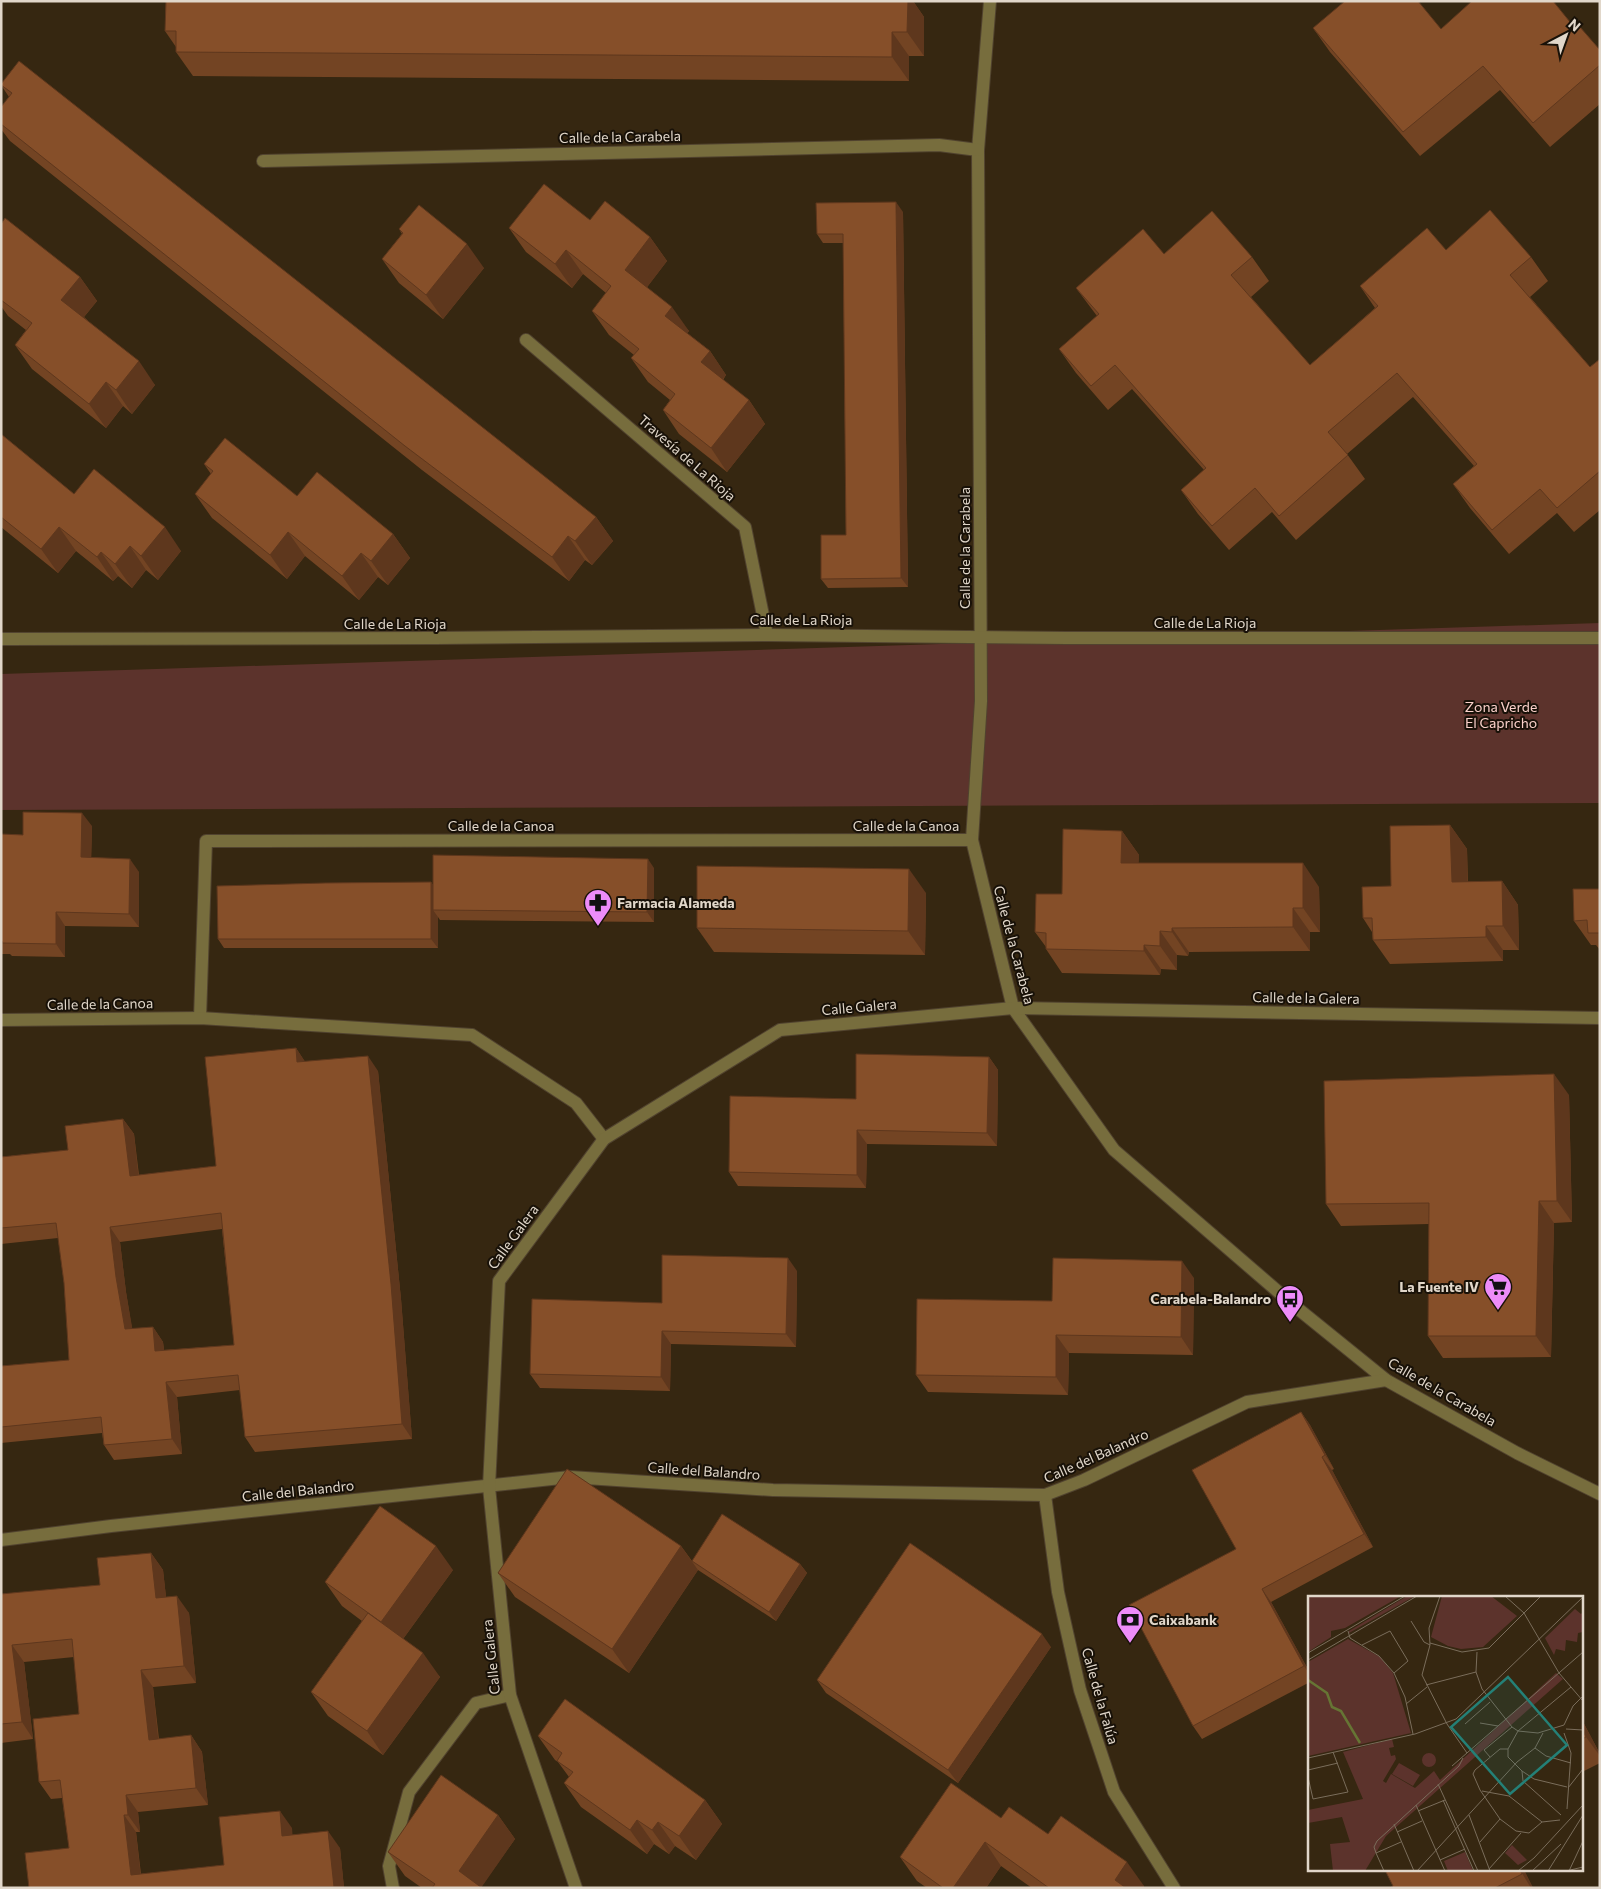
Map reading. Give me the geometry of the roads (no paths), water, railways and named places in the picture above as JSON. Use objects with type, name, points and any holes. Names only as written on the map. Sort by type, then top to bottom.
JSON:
[{"type":"street","name":"Calle de la Carabela","points":[[990,1],[978,150],[981,731],[972,840],[1012,1008],[1114,1150],[1297,1308],[1386,1380],[1517,1453],[1600,1494]]},
{"type":"street","name":"Calle de la Carabela","points":[[263,160],[939,145],[978,150]]},
{"type":"street","name":"Travesía de La Rioja","points":[[526,340],[745,528],[767,635]]},
{"type":"street","name":"Calle de La Rioja","points":[[1,639],[767,635],[1600,638]]},
{"type":"street","name":"Calle de la Canoa","points":[[200,1018],[206,842],[972,840]]},
{"type":"street","name":"Calle de la Galera","points":[[1012,1008],[1600,1018]]},
{"type":"street","name":"Calle Galera","points":[[576,1888],[510,1695],[489,1487],[499,1281],[604,1138],[780,1030],[1012,1008]]},
{"type":"street","name":"Calle de la Canoa","points":[[1,1020],[200,1018],[472,1035],[576,1102],[604,1138]]},
{"type":"street","name":"Calle del Balandro","points":[[1,1540],[112,1526],[570,1477],[772,1490],[1045,1495],[1084,1480],[1248,1402],[1386,1380]]},
{"type":"street","name":"Calle de la Falúa","points":[[1045,1495],[1058,1592],[1080,1690],[1114,1792],[1174,1888]]},
{"type":"street","points":[[393,1888],[389,1866],[410,1792],[476,1703],[510,1695]]},
{"type":"place","name":"Farmacia Alameda","points":[[598,927]]},
{"type":"place","name":"La Fuente IV","points":[[1498,1311]]},
{"type":"place","name":"Carabela-Balandro","points":[[1290,1323]]},
{"type":"place","name":"Caixabank","points":[[1130,1644]]},
{"type":"park label","name":"Zona Verde El Capricho","points":[[1501,716]]}]
